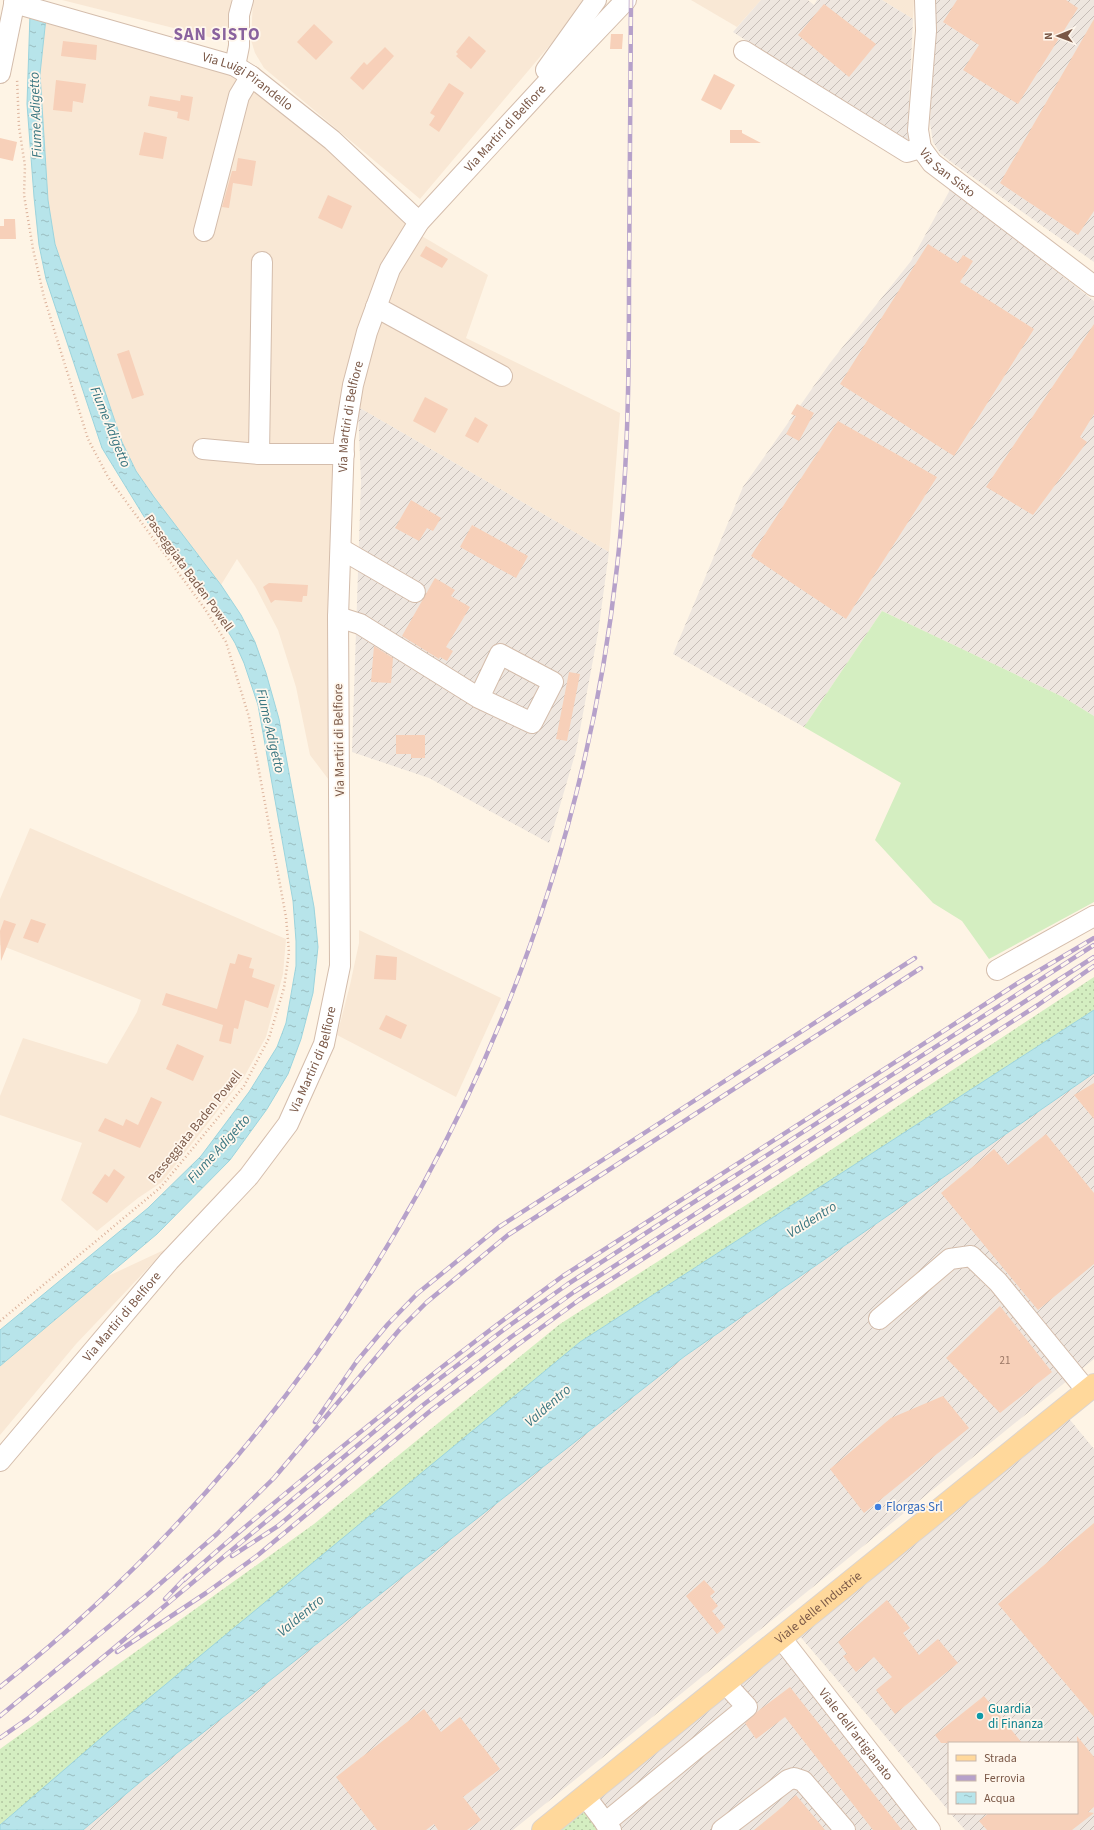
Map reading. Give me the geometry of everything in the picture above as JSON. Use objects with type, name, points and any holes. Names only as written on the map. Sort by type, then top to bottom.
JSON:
[{"type":"main road","name":"Viale delle Industrie","points":[[543,1830],[1090,1388]]},
{"type":"street","points":[[204,231],[239,96],[243,71],[239,46],[239,15],[243,0]]},
{"type":"street","points":[[546,84],[546,70],[596,0]]},
{"type":"street","name":"Via Martiri di Belfiore","points":[[0,1461],[168,1261],[248,1176],[288,1124],[324,1044],[340,966],[338,617],[344,440],[354,385],[367,332],[390,269],[419,222],[546,84],[626,0]]},
{"type":"street","name":"Via San Sisto","points":[[925,0],[926,31],[918,130],[921,148],[932,163],[1094,286]]},
{"type":"street","points":[[8,72],[18,3]]},
{"type":"street","name":"Via Luigi Pirandello","points":[[18,3],[243,71],[332,140],[419,222]]},
{"type":"street","points":[[744,51],[907,152],[921,148]]},
{"type":"street","points":[[259,454],[262,262]]},
{"type":"street","points":[[376,307],[502,376]]},
{"type":"street","points":[[203,449],[259,454],[344,454]]},
{"type":"street","points":[[341,549],[415,592]]},
{"type":"street","points":[[338,617],[360,624],[479,698]]},
{"type":"street","points":[[996,970],[1094,916]]},
{"type":"street","points":[[878,1319],[950,1259],[971,1256],[998,1282],[1090,1388]]},
{"type":"street","name":"Viale dell'artigianato","points":[[781,1638],[930,1830]]},
{"type":"street","points":[[585,1796],[608,1826],[747,1708],[725,1683]]},
{"type":"street","points":[[722,1830],[788,1780],[794,1778],[803,1781],[845,1830]]},
{"type":"path","name":"Passeggiata Baden Powell","points":[[0,1321],[161,1187],[244,1086],[269,1038],[284,988],[289,952],[286,917],[250,717],[226,642],[205,609],[108,477],[88,439],[60,352],[44,297],[33,249],[24,194],[25,166],[8,72]]},
{"type":"shaded area","points":[[62,0],[231,0],[229,42]]},
{"type":"shaded area","points":[[253,0],[588,0],[420,199],[264,68],[255,53],[251,40]]},
{"type":"shaded area","points":[[691,0],[761,0],[737,27]]},
{"type":"shaded area","points":[[761,0],[808,0],[814,5],[817,0],[882,0],[913,19],[908,124],[912,147],[733,32]]},
{"type":"shaded area","points":[[882,0],[914,0],[913,19]]},
{"type":"shaded area","points":[[936,0],[1094,0],[1094,262],[954,164],[940,153],[933,142],[930,123]]},
{"type":"shaded area","points":[[46,18],[238,67],[306,130],[408,218],[348,381],[332,784],[310,755],[296,687],[278,630],[255,586],[237,559],[221,585],[136,471],[122,442],[55,244],[48,200],[40,74]]},
{"type":"shaded area","points":[[951,188],[1094,301],[1094,716],[1063,697],[882,611],[804,727],[673,654],[743,487],[830,363],[911,261]]},
{"type":"shaded area","points":[[420,235],[488,275],[466,338],[620,413],[609,552],[358,407],[365,367],[397,274]]},
{"type":"shaded area","points":[[358,407],[609,552],[598,633],[576,751],[549,843],[429,778],[352,752],[361,482]]},
{"type":"shaded area","points":[[30,828],[286,939],[283,974],[266,1037],[244,1077],[162,1182],[138,1198],[97,1231],[61,1200],[82,1143],[0,1115],[0,1096],[23,1038],[107,1064],[137,1012],[141,1000],[0,945],[0,899]]},
{"type":"shaded area","points":[[359,930],[501,998],[456,1097],[337,1035],[359,943]]},
{"type":"shaded area","points":[[1094,1073],[1094,1359],[513,1830],[83,1830],[145,1778],[685,1356]]},
{"type":"shaded area","points":[[166,1249],[76,1344],[0,1435],[0,1366],[106,1277]]},
{"type":"shaded area","points":[[1066,1415],[1094,1449],[1094,1830],[965,1830],[951,1814],[1078,1814],[1078,1742],[948,1742],[948,1810],[798,1634]]},
{"type":"shaded area","points":[[778,1650],[931,1830],[604,1830],[584,1806]]},
{"type":"green space","points":[[882,611],[1063,697],[1094,716],[1094,902],[989,959],[962,921],[933,903],[875,840],[901,783],[804,727]]},
{"type":"green space","points":[[1094,977],[1094,1010],[580,1342],[0,1825],[0,1749],[314,1524],[560,1324],[779,1184]]},
{"type":"green space","points":[[584,1806],[604,1830],[555,1830]]},
{"type":"water","name":"Fiume Adigetto","points":[[30,14],[46,18],[40,74],[48,200],[55,244],[122,442],[136,471],[221,585],[241,615],[255,642],[266,673],[279,719],[314,907],[318,947],[313,993],[301,1039],[288,1074],[267,1109],[230,1160],[157,1234],[0,1366],[0,1330],[148,1208],[201,1156],[249,1092],[277,1047],[286,1023],[296,966],[293,901],[258,705],[244,663],[235,643],[210,602],[148,523],[102,448],[46,279],[39,245],[27,104]]},
{"type":"water","name":"Valdentro","points":[[1094,1010],[1094,1073],[685,1356],[145,1778],[83,1830],[0,1830],[0,1825],[108,1732],[580,1342]]},
{"type":"building","points":[[957,0],[1066,0],[1078,8],[1018,104],[963,70],[979,45],[943,22]]},
{"type":"building","points":[[824,4],[876,44],[849,77],[798,35]]},
{"type":"building","points":[[1094,19],[1094,211],[1078,235],[1000,183]]},
{"type":"building","points":[[314,24],[333,42],[316,60],[297,42]]},
{"type":"building","points":[[611,34],[623,34],[622,49],[610,49]]},
{"type":"building","points":[[469,36],[486,51],[471,69],[456,56],[458,54],[456,52]]},
{"type":"building","points":[[63,41],[97,45],[96,60],[61,56]]},
{"type":"building","points":[[385,47],[394,56],[363,90],[350,78],[364,62],[367,65]]},
{"type":"building","points":[[714,74],[735,85],[721,110],[701,100]]},
{"type":"building","points":[[56,80],[86,84],[83,103],[73,101],[72,112],[53,110]]},
{"type":"building","points":[[449,83],[464,93],[439,132],[429,125],[435,116],[430,113]]},
{"type":"building","points":[[181,95],[193,97],[189,121],[177,118],[178,112],[148,106],[150,96],[180,101]]},
{"type":"building","points":[[730,130],[742,130],[742,133],[761,143],[730,143]]},
{"type":"building","points":[[144,132],[167,137],[163,159],[139,155]]},
{"type":"building","points":[[0,138],[17,142],[13,161],[0,158]]},
{"type":"building","points":[[238,158],[256,161],[252,186],[233,183],[229,208],[222,207],[232,171],[236,171]]},
{"type":"building","points":[[328,195],[352,206],[342,229],[318,218]]},
{"type":"building","points":[[4,219],[15,219],[16,239],[0,239],[0,226],[4,226]]},
{"type":"building","points":[[928,244],[958,263],[963,255],[973,261],[960,282],[1034,329],[954,456],[840,384]]},
{"type":"building","points":[[426,246],[448,259],[442,268],[420,256]]},
{"type":"building","points":[[1094,324],[1094,414],[1080,437],[1087,442],[1033,515],[986,487]]},
{"type":"building","points":[[129,350],[144,395],[132,399],[117,354]]},
{"type":"building","points":[[425,397],[448,409],[435,433],[413,421]]},
{"type":"building","points":[[797,404],[814,413],[799,441],[786,434],[796,416],[791,414]]},
{"type":"building","points":[[475,417],[488,425],[478,443],[465,436]]},
{"type":"building","points":[[838,421],[937,477],[846,619],[751,556]]},
{"type":"building","points":[[411,500],[441,518],[433,531],[427,528],[419,541],[395,528]]},
{"type":"building","points":[[472,525],[528,556],[516,578],[460,547]]},
{"type":"building","points":[[435,578],[455,590],[451,596],[470,607],[446,647],[453,651],[447,661],[440,657],[439,659],[402,636]]},
{"type":"building","points":[[269,583],[308,585],[307,596],[303,596],[302,602],[275,600],[271,603],[263,587]]},
{"type":"building","points":[[374,646],[393,658],[391,683],[371,682]]},
{"type":"building","points":[[569,672],[580,674],[567,741],[556,739]]},
{"type":"building","points":[[396,735],[425,735],[425,758],[411,758],[411,754],[396,754]]},
{"type":"building","points":[[31,919],[46,924],[38,943],[23,938]]},
{"type":"building","points":[[4,920],[16,924],[1,961],[0,931]]},
{"type":"building","points":[[238,954],[252,958],[249,968],[254,969],[252,977],[275,985],[268,1008],[245,1000],[238,1029],[234,1028],[231,1044],[219,1041],[223,1025],[162,1005],[166,993],[217,1009],[230,963],[235,964]]},
{"type":"building","points":[[376,955],[397,957],[396,980],[374,979]]},
{"type":"building","points":[[386,1015],[407,1025],[401,1039],[379,1029]]},
{"type":"building","points":[[177,1044],[204,1056],[193,1081],[166,1069]]},
{"type":"building","points":[[1094,1083],[1094,1119],[1074,1095]]},
{"type":"building","points":[[151,1097],[162,1102],[140,1148],[98,1131],[105,1118],[123,1126],[126,1119],[138,1125]]},
{"type":"building","points":[[1046,1134],[1094,1193],[1094,1264],[1038,1310],[941,1193],[994,1149],[1008,1165]]},
{"type":"building","points":[[114,1169],[125,1177],[107,1203],[92,1193],[105,1174],[109,1177]]},
{"type":"building","points":[[1000,1306],[1052,1372],[1000,1413],[946,1358]]},
{"type":"building","points":[[943,1396],[969,1428],[864,1513],[830,1469],[891,1418]]},
{"type":"building","points":[[1094,1523],[1094,1717],[998,1604]]},
{"type":"building","points":[[704,1580],[715,1592],[710,1596],[718,1606],[712,1611],[725,1627],[717,1634],[686,1596]]},
{"type":"building","points":[[887,1600],[910,1628],[903,1633],[919,1655],[938,1639],[958,1663],[895,1714],[876,1690],[892,1677],[874,1657],[856,1672],[843,1656],[847,1654],[838,1642]]},
{"type":"building","points":[[790,1687],[902,1830],[873,1830],[785,1717],[756,1739],[745,1723],[758,1711]]},
{"type":"building","name":"Guardia di Finanza","points":[[984,1696],[1021,1742],[941,1743],[935,1735]]},
{"type":"building","points":[[424,1709],[441,1732],[460,1717],[500,1769],[463,1797],[481,1820],[467,1830],[438,1830],[434,1824],[426,1830],[377,1830],[336,1777]]},
{"type":"building","points":[[1077,1736],[1094,1757],[1094,1807],[1088,1812],[1094,1813],[1072,1830],[987,1830],[979,1821],[988,1814],[1078,1814]]},
{"type":"building","points":[[796,1795],[825,1830],[754,1830],[775,1813]]},
{"type":"railway","points":[[0,1687],[124,1578],[236,1457],[335,1327],[421,1188],[492,1042],[549,889],[591,730],[617,567],[624,496],[628,390],[631,0]]},
{"type":"railway","points":[[184,1580],[217,1550],[380,1416],[470,1345],[563,1276],[1018,983],[1094,938]]},
{"type":"railway","points":[[0,1738],[30,1717],[67,1687],[417,1396],[506,1328],[568,1284],[649,1231],[1094,945]]},
{"type":"railway","points":[[232,1556],[278,1526],[423,1405],[511,1337],[574,1292],[1094,957]]},
{"type":"railway","points":[[315,1422],[357,1361],[388,1324],[418,1293],[499,1227],[915,958]]},
{"type":"railway","points":[[117,1652],[206,1593],[258,1555],[429,1412],[579,1300],[1038,1005],[1094,966]]},
{"type":"railway","points":[[0,1716],[146,1596],[217,1534],[274,1478],[400,1329],[427,1302],[508,1235],[921,968]]},
{"type":"railway","points":[[165,1599],[187,1576]]},
{"type":"place","name":"Florgas Srl","points":[[878,1507]]},
{"type":"place","name":"Guardia di Finanza","points":[[980,1716]]},
{"type":"district","name":"SAN SISTO","points":[[217,35]]}]
